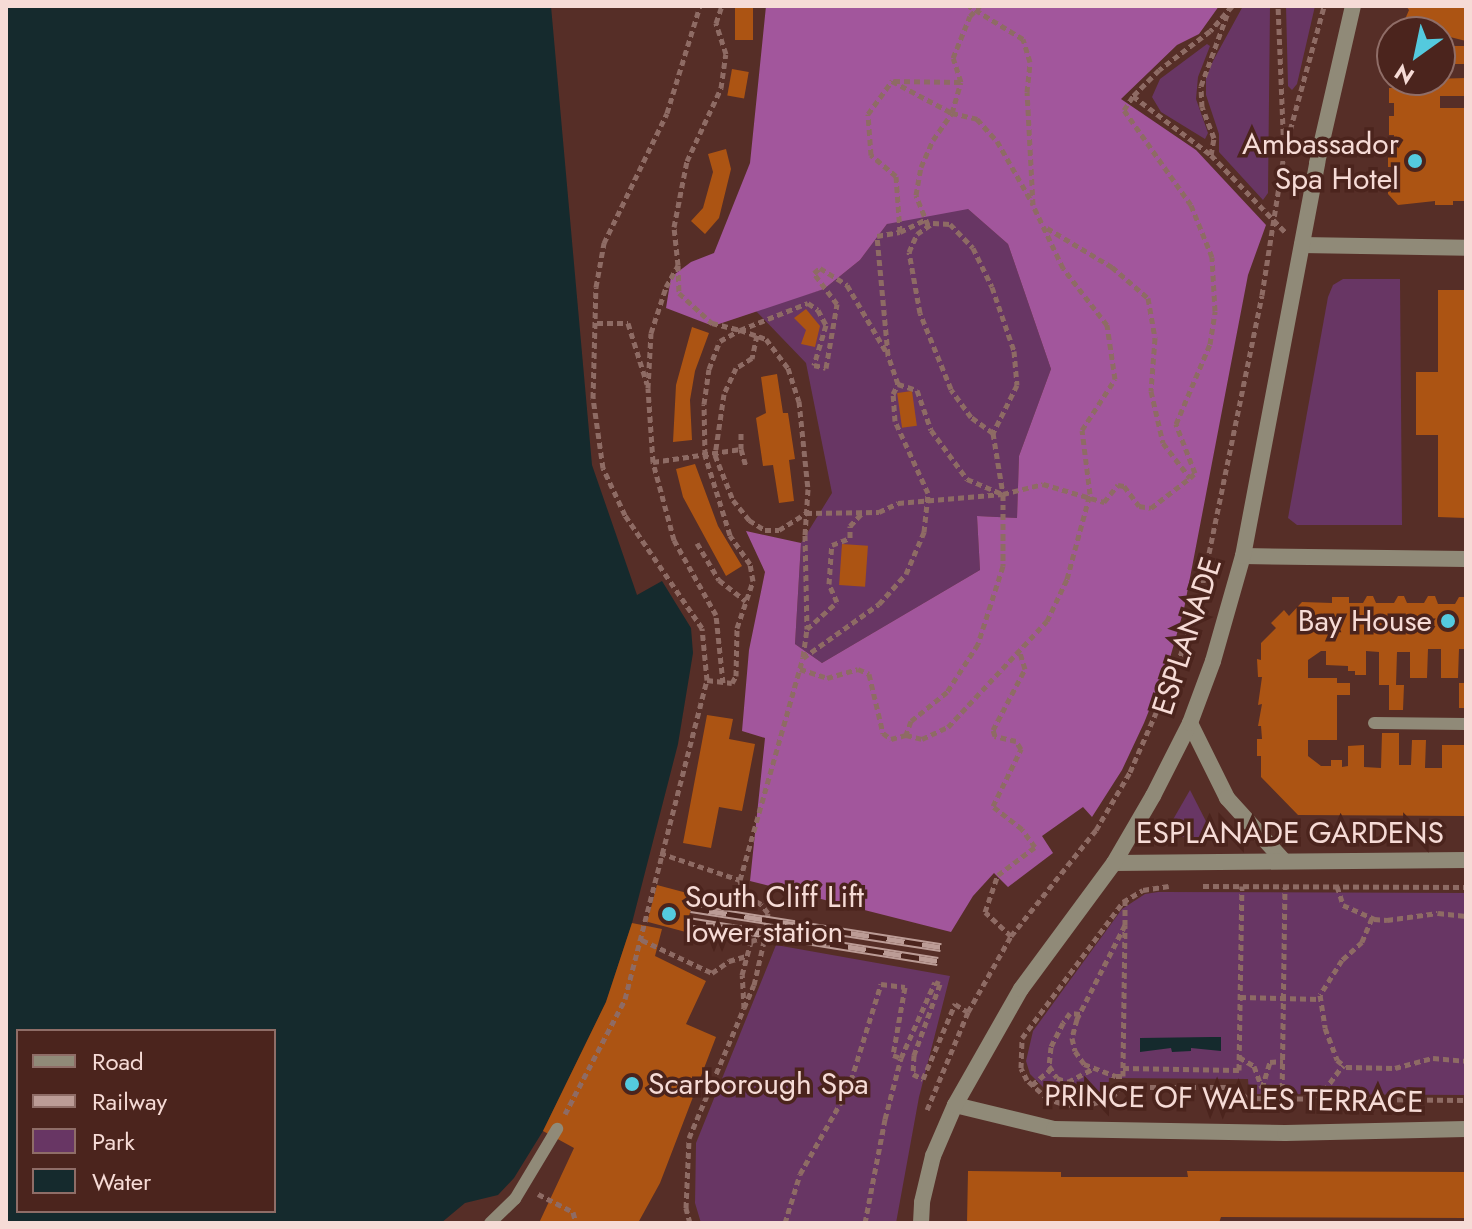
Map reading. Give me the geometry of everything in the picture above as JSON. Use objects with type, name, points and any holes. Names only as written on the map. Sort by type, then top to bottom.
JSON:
[{"type":"street","name":"ESPLANADE","points":[[921,1223],[922,1202],[933,1156],[955,1105],[1021,989],[1114,863],[1190,723],[1213,661],[1243,556],[1302,245],[1353,6]]},
{"type":"street","points":[[1302,245],[1466,248]]},
{"type":"street","points":[[1243,556],[1466,559]]},
{"type":"street","points":[[1190,723],[1227,798],[1283,860]]},
{"type":"street","name":"ESPLANADE GARDENS","points":[[1114,863],[1466,860]]},
{"type":"street","name":"PRINCE OF WALES TERRACE","points":[[955,1105],[1054,1129],[1285,1133],[1466,1129]]},
{"type":"lane","points":[[1374,723],[1466,724]]},
{"type":"lane","points":[[490,1223],[515,1199],[557,1129]]},
{"type":"path","points":[[557,1129],[625,999],[642,940],[660,853],[707,680],[702,628],[625,515],[603,468],[593,398],[596,287],[604,243],[667,113],[700,6]]},
{"type":"path","points":[[690,1223],[686,1208],[689,1138],[754,985],[765,937],[768,913],[761,904],[743,894],[740,880],[803,658],[807,629],[808,489],[799,401],[788,368],[766,339],[712,323],[679,293],[674,227],[687,161],[721,88],[726,54],[716,23],[722,6]]},
{"type":"path","points":[[969,6],[979,9],[1023,39],[1030,62],[1027,92],[1033,205]]},
{"type":"path","points":[[1278,6],[1284,154]]},
{"type":"path","points":[[931,1094],[968,1012],[1011,936],[1096,830],[1130,772],[1177,665],[1199,602],[1211,552],[1274,224],[1284,154],[1324,6]]},
{"type":"path","points":[[757,335],[752,358],[736,368],[724,394],[715,455],[733,500],[749,520],[765,530],[779,530],[806,513],[879,512],[898,503],[927,503],[1003,494],[1043,484],[1090,494],[1104,502],[1118,485],[1124,486],[1139,506],[1151,508],[1195,473],[1176,424],[1210,344],[1215,285],[1212,257],[1191,205],[1124,110],[1133,96],[1159,70],[1194,45],[1230,8]]},
{"type":"path","points":[[1211,155],[1214,138],[1202,107],[1201,86],[1230,8]]},
{"type":"path","points":[[927,222],[916,195],[921,167],[933,140],[952,113],[961,82],[953,58],[970,16],[979,9]]},
{"type":"path","points":[[892,81],[961,82]]},
{"type":"path","points":[[800,669],[827,678],[858,669],[869,674],[883,733],[891,739],[906,735],[922,739],[948,727],[1047,621],[1067,579],[1090,494],[1082,430],[1115,379],[1107,325],[1063,268],[1046,227],[997,141],[977,119],[952,113],[892,81]]},
{"type":"path","points":[[892,81],[868,114],[871,155],[896,176],[900,232]]},
{"type":"path","points":[[1133,96],[1211,155],[1274,224],[1302,245]]},
{"type":"path","points":[[927,222],[912,241],[909,262],[925,330],[951,389],[971,417],[993,433]]},
{"type":"path","points":[[888,355],[877,236],[927,222],[950,224],[973,248],[992,287],[1011,339],[1018,371],[1017,385],[993,433],[1003,494],[1003,566],[978,644],[947,692],[911,721],[906,735]]},
{"type":"path","points":[[1046,227],[1112,267],[1148,298],[1155,338],[1151,391],[1163,443],[1190,478]]},
{"type":"path","points":[[678,265],[651,333],[648,388],[653,462],[674,540],[716,615],[723,683]]},
{"type":"path","points":[[707,680],[732,683],[736,676],[737,628],[753,581],[750,564],[730,535],[705,455],[704,404],[709,369],[720,341],[808,303],[818,310],[826,325],[814,365],[826,368],[837,304],[814,273],[820,268],[847,285],[888,355],[898,384],[893,394],[895,421],[928,493],[924,532],[906,574],[879,604],[803,658]]},
{"type":"path","points":[[597,323],[628,323],[648,388]]},
{"type":"path","points":[[898,384],[917,390],[931,430],[967,479],[1003,494]]},
{"type":"path","points":[[741,430],[741,449],[746,467]]},
{"type":"path","points":[[653,462],[741,449]]},
{"type":"path","points":[[807,629],[837,602],[829,584],[832,545],[850,538],[850,526],[862,513]]},
{"type":"path","points":[[697,543],[719,580],[746,601]]},
{"type":"path","points":[[1011,936],[985,912],[998,875],[1035,847],[1022,829],[993,806],[1021,749],[1016,741],[1000,739],[993,730],[1025,669],[1020,653]]},
{"type":"path","points":[[660,853],[740,880]]},
{"type":"path","points":[[1183,886],[1154,887],[1125,900],[1022,1038],[1021,1068],[1032,1085],[1048,1099],[1075,1107],[1112,1098],[1120,1087],[1235,1087],[1247,1098],[1466,1100]]},
{"type":"path","points":[[1197,886],[1466,887]]},
{"type":"path","points":[[1123,1068],[1239,1070],[1242,886]]},
{"type":"path","points":[[1337,886],[1343,905],[1372,918],[1387,920],[1438,913],[1466,916]]},
{"type":"path","points":[[1282,1099],[1285,887]]},
{"type":"path","points":[[1125,900],[1125,925],[1123,1076],[1092,1069],[1077,1056],[1072,1043],[1080,1014],[1125,925]]},
{"type":"path","points":[[1343,1065],[1327,1035],[1320,999],[1324,985],[1342,960],[1362,942],[1372,918]]},
{"type":"path","points":[[744,1008],[742,975],[751,941],[765,937]]},
{"type":"path","points":[[642,940],[712,973],[729,961],[747,956]]},
{"type":"path","points":[[865,1223],[885,1119],[901,1058],[935,982],[940,984],[914,1055],[913,1074],[923,1079],[955,1004],[968,1012]]},
{"type":"path","points":[[785,1223],[800,1174],[848,1090],[881,984],[905,987],[893,1055],[901,1058]]},
{"type":"path","points":[[1240,997],[1320,999]]},
{"type":"path","points":[[1080,1014],[1070,1013],[1055,1037],[1049,1054],[1050,1070],[1059,1080],[1068,1082],[1092,1069]]},
{"type":"path","points":[[1239,1057],[1254,1066],[1262,1088],[1270,1062],[1283,1061]]},
{"type":"path","points":[[1343,1065],[1395,1068],[1437,1057],[1466,1061]]},
{"type":"path","points":[[1318,1099],[1343,1065]]},
{"type":"path","points":[[1032,1085],[1050,1070]]},
{"type":"path","points":[[537,1193],[573,1212],[576,1223]]},
{"type":"green space","points":[[1243,6],[1270,6],[1268,193],[1263,200],[1219,152],[1219,134],[1206,95],[1206,78],[1213,61]]},
{"type":"green space","points":[[1286,6],[1315,6],[1297,84],[1292,90],[1288,86]]},
{"type":"green space","points":[[1207,44],[1210,46],[1198,77],[1196,99],[1208,133],[1205,139],[1161,112],[1152,97],[1160,79]]},
{"type":"green space","points":[[919,206],[968,209],[1008,244],[1051,369],[1019,456],[1017,518],[977,516],[980,570],[822,663],[795,644],[801,543],[832,493],[806,363],[755,310],[824,289],[860,260],[887,224]]},
{"type":"green space","points":[[1343,279],[1400,279],[1402,525],[1297,525],[1288,518],[1328,297],[1333,285]]},
{"type":"green space","points":[[1190,790],[1214,837],[1163,837]]},
{"type":"green space","points":[[1466,893],[1466,1095],[1249,1094],[1248,1079],[1109,1078],[1108,1094],[1066,1101],[1050,1094],[1030,1074],[1026,1061],[1033,1031],[1122,909],[1145,894]]},
{"type":"green space","points":[[776,945],[950,976],[919,1097],[896,1223],[701,1223],[695,1203],[696,1143]]},
{"type":"shaded area","points":[[766,6],[1219,6],[1199,34],[1177,45],[1121,99],[1196,150],[1266,225],[1248,275],[1184,609],[1170,658],[1144,723],[1122,770],[1092,817],[1083,807],[1042,836],[1053,853],[1008,887],[994,873],[973,896],[951,932],[750,881],[765,738],[742,731],[749,650],[765,572],[746,531],[801,543],[795,644],[822,663],[980,570],[977,516],[1017,518],[1019,456],[1051,369],[1008,244],[968,209],[887,224],[860,260],[824,289],[713,326],[666,308],[671,277],[691,262],[714,253],[750,163]]},
{"type":"water","points":[[6,6],[551,6],[592,465],[637,595],[662,581],[691,628],[693,653],[678,744],[632,923],[606,1002],[543,1131],[514,1178],[498,1195],[465,1203],[441,1223],[6,1223]]},
{"type":"water","points":[[1221,1037],[1221,1051],[1191,1048],[1191,1051],[1172,1052],[1171,1048],[1140,1052],[1140,1038]]},
{"type":"building","points":[[735,6],[753,6],[753,40],[735,40]]},
{"type":"building","points":[[1406,6],[1466,6],[1466,41],[1456,38],[1456,16],[1406,16],[1409,10]]},
{"type":"building","points":[[1456,46],[1466,46],[1466,64],[1456,64]]},
{"type":"building","points":[[732,69],[749,72],[744,99],[727,96]]},
{"type":"building","points":[[1456,78],[1466,78],[1466,96],[1456,96]]},
{"type":"building","points":[[1389,96],[1440,96],[1440,108],[1466,108],[1466,201],[1453,201],[1453,205],[1435,205],[1435,201],[1398,205],[1388,194],[1388,180],[1394,180],[1394,167],[1388,167],[1388,148],[1393,148],[1394,135],[1389,135],[1389,116],[1394,116],[1394,103],[1389,103]]},
{"type":"building","points":[[726,149],[731,169],[719,218],[705,234],[691,221],[703,208],[713,172],[708,154]]},
{"type":"building","points":[[1438,290],[1466,290],[1466,518],[1438,517],[1438,435],[1416,435],[1416,372],[1438,372]]},
{"type":"building","points":[[806,309],[820,326],[815,347],[801,344],[806,330],[794,318]]},
{"type":"building","points":[[692,327],[709,333],[695,371],[690,400],[692,440],[673,442],[676,385]]},
{"type":"building","points":[[777,374],[783,413],[788,413],[795,459],[789,460],[794,501],[779,503],[773,465],[763,466],[756,418],[766,413],[761,377]]},
{"type":"building","points":[[912,391],[917,426],[902,428],[897,393]]},
{"type":"building","points":[[695,464],[718,526],[742,566],[726,576],[683,497],[676,469]]},
{"type":"building","points":[[842,544],[868,546],[865,587],[839,585]]},
{"type":"building","points":[[1367,596],[1373,596],[1376,603],[1394,603],[1398,596],[1404,596],[1407,603],[1424,603],[1428,596],[1435,596],[1438,604],[1455,604],[1459,597],[1466,597],[1466,649],[1459,649],[1458,678],[1441,678],[1441,649],[1428,649],[1427,678],[1410,678],[1410,652],[1397,652],[1396,685],[1404,685],[1403,710],[1389,710],[1389,685],[1379,685],[1379,652],[1366,651],[1366,675],[1355,675],[1355,671],[1348,671],[1348,666],[1326,665],[1326,651],[1321,651],[1308,660],[1308,678],[1337,678],[1337,683],[1350,683],[1350,695],[1337,695],[1337,740],[1308,740],[1308,756],[1321,766],[1331,766],[1331,760],[1342,760],[1342,767],[1348,766],[1348,746],[1364,745],[1364,767],[1381,768],[1382,733],[1399,733],[1399,765],[1411,765],[1412,740],[1426,740],[1425,768],[1442,768],[1442,745],[1466,745],[1466,816],[1298,815],[1261,777],[1257,739],[1262,739],[1261,726],[1258,726],[1262,704],[1258,705],[1262,677],[1258,677],[1257,659],[1261,660],[1261,643],[1276,628],[1271,623],[1284,610],[1289,616],[1302,602],[1332,603],[1332,597],[1349,597],[1349,603],[1363,603]]},
{"type":"building","points":[[1459,683],[1466,683],[1466,708],[1459,708]]},
{"type":"building","points":[[707,715],[733,719],[729,739],[755,744],[742,811],[719,807],[711,848],[683,843]]},
{"type":"building","name":"South Cliff Lift lower station","points":[[657,885],[695,895],[685,932],[647,922]]},
{"type":"building","name":"Scarborough Spa","points":[[632,923],[662,929],[655,956],[706,981],[686,1024],[716,1037],[660,1183],[638,1223],[539,1223],[574,1148],[543,1131],[606,1002]]},
{"type":"building","points":[[968,1171],[1061,1172],[1061,1177],[1188,1177],[1187,1171],[1466,1172],[1466,1218],[1221,1217],[1219,1223],[967,1223]]},
{"type":"railway","points":[[691,908],[941,947]]},
{"type":"railway","points":[[688,921],[938,961]]},
{"type":"place","name":"Ambassador Spa Hotel","points":[[1415,161]]},
{"type":"place","name":"Bay House","points":[[1448,621]]},
{"type":"place","name":"South Cliff Lift lower station","points":[[669,914]]},
{"type":"place","name":"Scarborough Spa","points":[[632,1084]]}]
